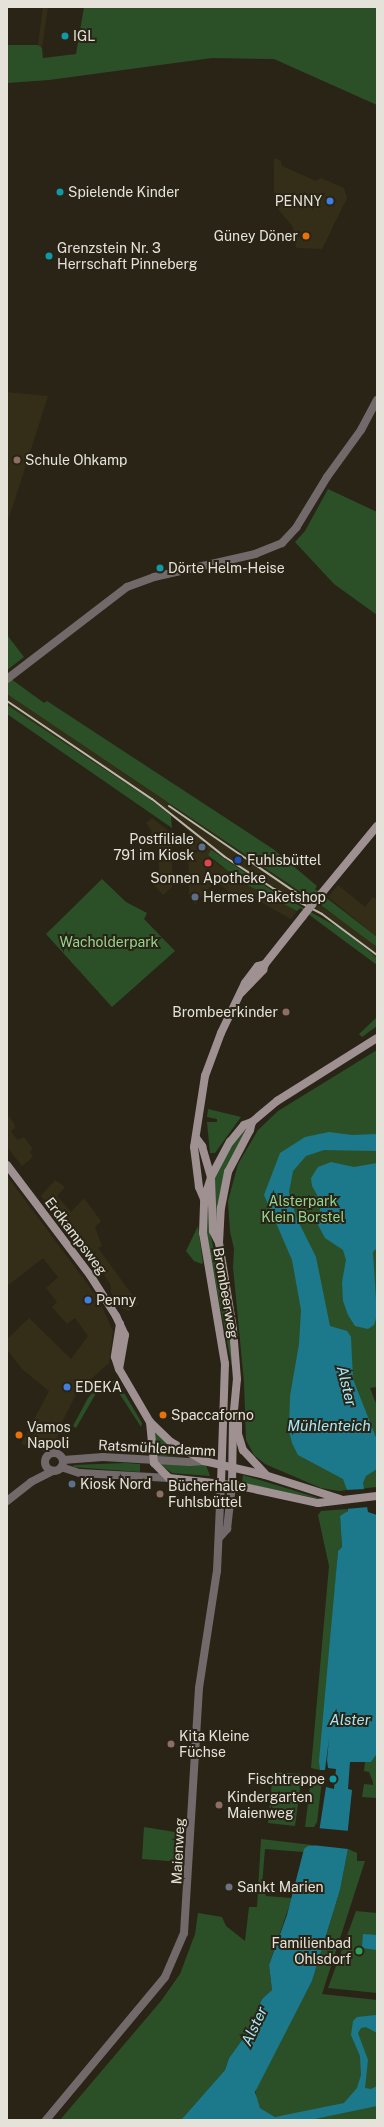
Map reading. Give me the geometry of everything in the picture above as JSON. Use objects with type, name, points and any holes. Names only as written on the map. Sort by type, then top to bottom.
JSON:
[{"type":"main road","points":[[204,1199],[199,1187],[194,1147],[197,1139],[199,1106],[205,1076],[221,1033],[252,973],[265,964],[377,826]]},
{"type":"main road","name":"Brombeerweg","points":[[221,1484],[225,1364],[204,1246],[204,1199],[211,1177],[234,1137],[244,1125],[252,1122],[277,1100],[377,1038]]},
{"type":"main road","name":"Brombeerweg","points":[[232,1485],[236,1357],[219,1244],[224,1183],[232,1162],[250,1130],[252,1122]]},
{"type":"main road","points":[[197,1139],[202,1146],[211,1177],[213,1231],[219,1244]]},
{"type":"main road","name":"Erdkampsweg","points":[[7,1165],[90,1275],[124,1331],[125,1341],[119,1369],[150,1422],[178,1447],[204,1461]]},
{"type":"main road","points":[[235,1412],[243,1450],[266,1475]]},
{"type":"main road","name":"Erdkampsweg","points":[[150,1422],[152,1460]]},
{"type":"main road","points":[[152,1460],[157,1469],[169,1478]]},
{"type":"main road","name":"Ratsmühlendamm","points":[[204,1461],[266,1475],[340,1499]]},
{"type":"main road","name":"Ratsmühlendamm","points":[[169,1478],[232,1485],[306,1502],[325,1504],[340,1499],[376,1496]]},
{"type":"street","points":[[8,679],[127,587],[154,577],[255,554],[282,543],[296,528],[327,477],[361,430],[377,400]]},
{"type":"street","name":"Ratsmühlendamm","points":[[169,1478],[80,1473],[62,1464],[59,1454],[51,1454],[45,1460],[50,1469],[62,1464],[103,1457],[204,1461]]},
{"type":"street","points":[[7,1501],[50,1469]]},
{"type":"street","name":"Maienweg","points":[[46,2120],[165,1977],[184,1933],[199,1688],[213,1614],[220,1537],[218,1528],[221,1484]]},
{"type":"street","name":"Maienweg","points":[[220,1537],[227,1529],[232,1485]]},
{"type":"shaded area","points":[[43,7],[48,7],[42,48],[38,45]]},
{"type":"shaded area","points":[[274,158],[281,161],[282,166],[316,181],[321,178],[344,188],[347,198],[322,249],[296,248],[293,227],[274,204]]},
{"type":"shaded area","name":"Schule Ohkamp","points":[[7,392],[48,396],[7,524]]},
{"type":"shaded area","points":[[7,694],[347,924],[377,947],[377,958],[343,930],[321,916],[208,855],[220,866],[297,911],[291,919],[253,898],[246,905],[215,881],[195,905],[189,894],[188,843],[193,837],[188,830],[151,800],[7,705]]},
{"type":"shaded area","points":[[152,818],[172,834],[172,887],[163,895],[153,884],[159,872],[158,846],[152,839],[151,830],[146,823]]},
{"type":"shaded area","points":[[338,885],[365,907],[373,897],[377,900],[377,937],[328,897]]},
{"type":"shaded area","points":[[7,1114],[14,1123],[15,1128],[11,1131],[16,1138],[18,1140],[24,1137],[33,1149],[30,1152],[33,1157],[22,1166],[7,1147]]},
{"type":"shaded area","points":[[7,1176],[98,1298],[113,1331],[109,1363],[90,1380],[84,1379],[63,1420],[55,1445],[46,1452],[21,1444],[49,1391],[23,1370],[7,1350],[7,1339],[29,1318],[71,1359],[88,1336],[75,1318],[67,1324],[52,1307],[57,1302],[46,1288],[58,1277],[43,1258],[7,1286]]},
{"type":"shaded area","points":[[55,1180],[65,1187],[57,1196],[71,1212],[84,1198],[101,1221],[95,1227],[102,1246],[98,1248],[139,1304],[129,1311],[123,1309],[111,1293],[111,1285],[84,1247],[41,1196]]},
{"type":"green space","points":[[84,7],[377,7],[377,105],[274,59],[212,58],[49,80],[7,83],[7,45],[38,45],[42,48],[43,58],[76,54]]},
{"type":"green space","points":[[328,489],[377,512],[377,615],[334,584],[295,542],[305,531]]},
{"type":"green space","points":[[7,635],[24,657],[7,670]]},
{"type":"green space","points":[[7,676],[44,703],[47,701],[273,849],[317,886],[315,889],[377,937],[377,947],[326,909],[7,694]]},
{"type":"green space","points":[[7,705],[151,800],[171,816],[172,828],[7,714]]},
{"type":"green space","points":[[211,850],[273,891],[343,930],[377,958],[377,965],[300,908],[297,911],[242,882],[208,855]]},
{"type":"green space","name":"Wacholderpark","points":[[102,879],[126,902],[147,913],[144,919],[175,951],[112,1007],[46,934]]},
{"type":"green space","points":[[377,1017],[377,1026],[362,1037],[359,1034]]},
{"type":"green space","name":"Alsterpark Klein Borstel","points":[[377,1050],[377,1387],[370,1388],[377,1406],[377,1487],[339,1491],[321,1488],[265,1464],[254,1455],[246,1440],[244,1382],[233,1267],[234,1249],[230,1231],[228,1201],[238,1164],[258,1130],[278,1111]]},
{"type":"green space","points":[[208,1109],[241,1117],[215,1153],[210,1153],[207,1122],[217,1122],[217,1119],[207,1117]]},
{"type":"green space","points":[[247,1127],[225,1171],[216,1222],[215,1175],[234,1141]]},
{"type":"green space","points":[[208,1206],[210,1231],[227,1316],[233,1372],[206,1233]]},
{"type":"green space","points":[[198,1226],[202,1264],[194,1261],[186,1251]]},
{"type":"green space","points":[[114,1380],[117,1381],[142,1423],[141,1427],[112,1382]]},
{"type":"green space","points":[[103,1381],[76,1428],[73,1426],[88,1398]]},
{"type":"green space","points":[[152,1426],[169,1445],[187,1456],[156,1457]]},
{"type":"green space","points":[[125,1463],[140,1464],[140,1472],[73,1467],[74,1465]]},
{"type":"green space","points":[[158,1463],[206,1465],[210,1476],[172,1473]]},
{"type":"green space","points":[[243,1475],[325,1500],[242,1483]]},
{"type":"green space","points":[[348,1509],[346,1515],[340,1516],[342,1547],[338,1551],[320,1770],[311,1768],[329,1566],[318,1515],[321,1511]]},
{"type":"green space","points":[[377,1754],[377,1798],[362,1797],[364,1784],[373,1785],[369,1772],[364,1771],[365,1761],[371,1762]]},
{"type":"green space","points":[[273,1772],[302,1774],[295,1826],[268,1823]]},
{"type":"green space","points":[[311,1779],[322,1780],[317,1822],[314,1827],[305,1827]]},
{"type":"green space","points":[[144,1827],[181,1833],[182,1862],[142,1859]]},
{"type":"green space","points":[[261,1839],[312,1845],[303,1852],[265,1849],[262,1885],[266,1896],[292,1898],[269,1965],[272,1990],[262,1999],[245,2036],[229,2058],[225,2070],[181,2120],[60,2120],[161,2001],[180,1974],[195,1934],[198,1913],[222,1917],[226,1926],[245,1941],[249,1907],[257,1907]]},
{"type":"green space","points":[[348,1849],[357,1853],[357,1861],[365,1861],[322,1994],[377,2000],[377,2120],[289,2120],[283,2116],[275,2117],[260,2108],[256,2100],[256,2086],[312,1981],[340,1890]]},
{"type":"green space","name":"Familienbad Ohlsdorf","points":[[356,1911],[377,1913],[377,1993],[328,1988]]},
{"type":"water","name":"Alster","points":[[329,1132],[352,1135],[377,1134],[377,1151],[324,1150],[306,1156],[293,1171],[289,1192],[297,1219],[316,1257],[330,1326],[347,1331],[351,1337],[353,1379],[377,1440],[377,1469],[366,1476],[363,1483],[368,1512],[377,1515],[377,1754],[371,1762],[350,1762],[348,1789],[352,1790],[346,1848],[348,1849],[340,1890],[312,1981],[255,2092],[260,2108],[275,2117],[344,2103],[357,2088],[361,2075],[360,2056],[351,2035],[353,2021],[357,2017],[376,2015],[377,2033],[366,2027],[361,2028],[358,2033],[368,2060],[365,2088],[371,2089],[377,2086],[377,2106],[310,2120],[181,2120],[225,2070],[229,2058],[245,2036],[262,1999],[272,1990],[269,1965],[287,1915],[304,1849],[308,1846],[317,1845],[326,1787],[334,1789],[336,1769],[328,1768],[327,1760],[329,1739],[325,1770],[320,1770],[319,1761],[338,1551],[342,1547],[340,1516],[348,1511],[347,1490],[343,1479],[298,1455],[292,1443],[289,1431],[290,1396],[299,1344],[301,1310],[292,1260],[264,1195],[280,1153],[305,1137]]},
{"type":"water","points":[[331,1162],[354,1167],[377,1163],[377,1248],[373,1252],[377,1315],[374,1325],[368,1329],[355,1326],[348,1315],[343,1301],[342,1282],[346,1260],[343,1250],[325,1238],[318,1225],[321,1202],[312,1186],[311,1178],[318,1167]]},
{"type":"water","points":[[363,1934],[377,1935],[377,1950],[362,1948]]},
{"type":"pier","points":[[366,1489],[368,1507],[346,1509],[345,1490]]},
{"type":"pier","points":[[317,1828],[350,1831],[348,1849],[312,1845],[315,1844]]},
{"type":"railway","points":[[7,701],[152,799],[225,857],[274,889],[322,914],[377,955]]},
{"type":"railway","points":[[169,806],[311,903]]},
{"type":"place","name":"IGL","points":[[65,36]]},
{"type":"place","name":"Spielende Kinder","points":[[60,192]]},
{"type":"place","name":"PENNY","points":[[330,201]]},
{"type":"place","name":"Güney Döner","points":[[306,236]]},
{"type":"place","name":"Grenzstein Nr. 3 Herrschaft Pinneberg","points":[[49,256]]},
{"type":"place","name":"Schule Ohkamp","points":[[17,460]]},
{"type":"place","name":"Dörte Helm-Heise","points":[[160,568]]},
{"type":"place","name":"Postfiliale 791 im Kiosk","points":[[202,847]]},
{"type":"place","name":"Fuhlsbüttel","points":[[238,860]]},
{"type":"place","name":"Sonnen Apotheke","points":[[208,863]]},
{"type":"place","name":"Hermes Paketshop","points":[[195,897]]},
{"type":"place","name":"Brombeerkinder","points":[[286,1012]]},
{"type":"place","name":"Penny","points":[[88,1300]]},
{"type":"place","name":"EDEKA","points":[[67,1387]]},
{"type":"place","name":"Spaccaforno","points":[[163,1415]]},
{"type":"place","name":"Vamos Napoli","points":[[19,1435]]},
{"type":"place","name":"Kiosk Nord","points":[[72,1484]]},
{"type":"place","name":"Bücherhalle Fuhlsbüttel","points":[[160,1494]]},
{"type":"place","name":"Kita Kleine Füchse","points":[[171,1744]]},
{"type":"place","name":"Fischtreppe","points":[[333,1779]]},
{"type":"place","name":"Kindergarten Maienweg","points":[[219,1805]]},
{"type":"place","name":"Sankt Marien","points":[[229,1887]]},
{"type":"place","name":"Familienbad Ohlsdorf","points":[[359,1951]]},
{"type":"water label","name":"Mühlenteich","points":[[329,1426]]}]
